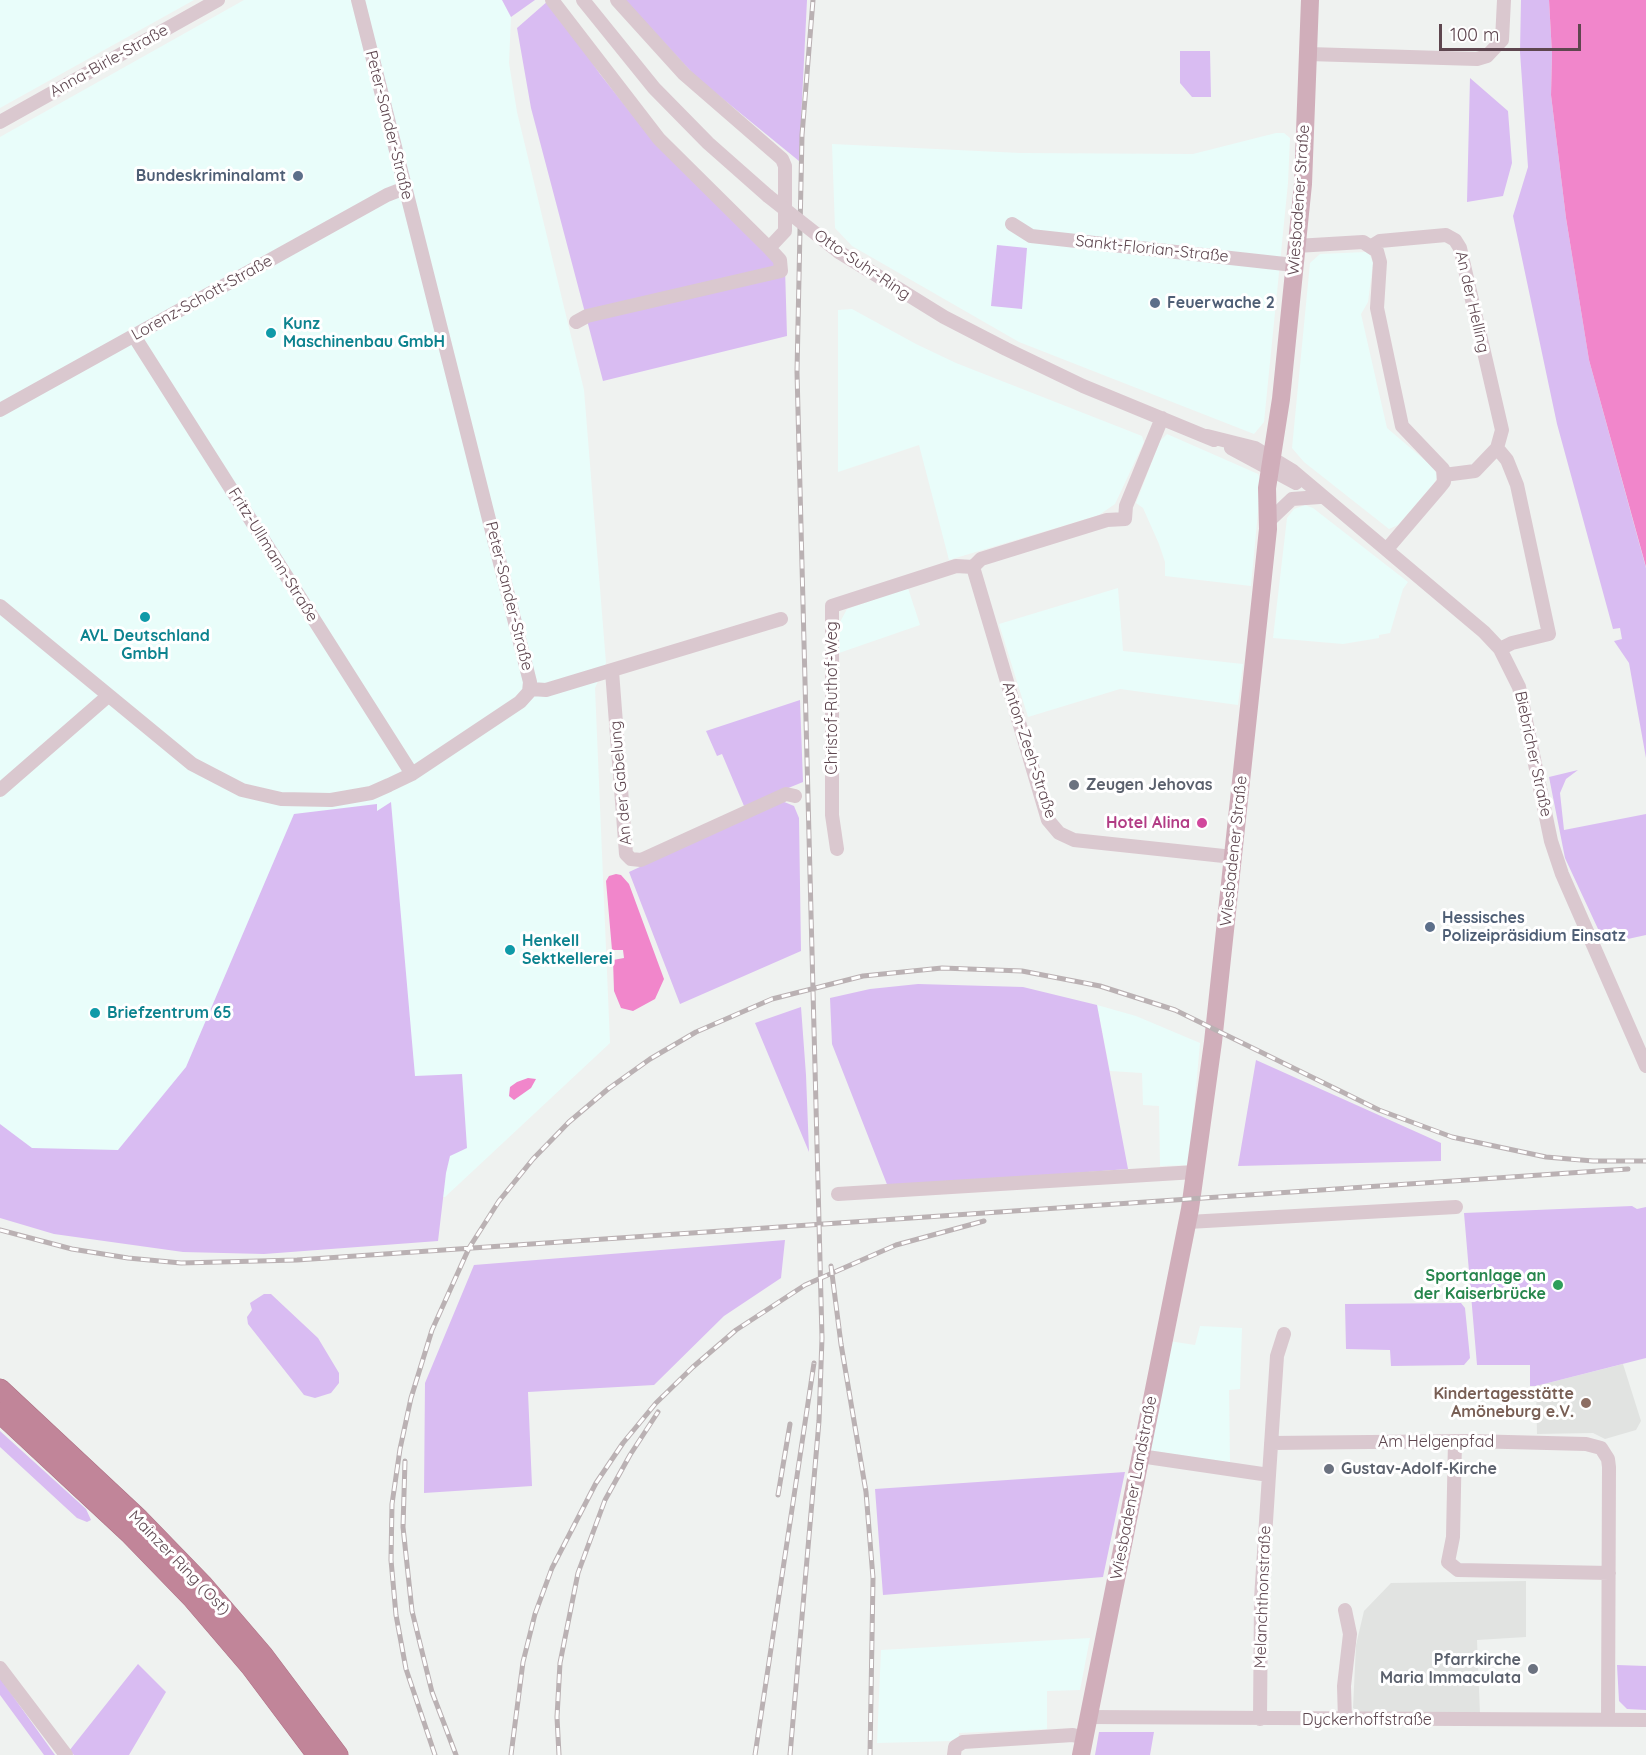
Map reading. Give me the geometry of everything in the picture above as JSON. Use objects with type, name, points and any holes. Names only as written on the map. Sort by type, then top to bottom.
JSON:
[{"type":"highway","name":"Mainzer Ring (Ost)","points":[[0,1389],[139,1520],[203,1585],[263,1655],[338,1755]]},
{"type":"highway","name":"Mainzer Ring (Ost)","points":[[0,1413],[129,1533],[192,1598],[251,1667],[317,1755]]},
{"type":"main road","name":"Wiesbadener Straße","points":[[1189,1215],[1233,857],[1276,465],[1278,425],[1305,163],[1310,0]]},
{"type":"main road","name":"Wiesbadener Straße","points":[[1276,465],[1286,423],[1281,399]]},
{"type":"main road","name":"Wiesbadener Landstraße","points":[[1082,1746],[1189,1215]]},
{"type":"street","name":"Anna-Birle-Straße","points":[[0,122],[218,0]]},
{"type":"street","name":"Peter-Sander-Straße","points":[[0,606],[192,764],[211,776],[252,793],[292,801],[332,800],[371,793],[412,774],[520,702],[531,689],[358,0]]},
{"type":"street","points":[[552,0],[658,139],[769,248],[780,260],[781,271],[587,316],[576,322]]},
{"type":"street","name":"Otto-Suhr-Ring","points":[[583,0],[667,101],[708,143],[768,196],[839,252],[890,286],[995,344],[1083,386],[1276,465]]},
{"type":"street","points":[[617,0],[684,74],[782,159],[785,166],[785,231],[769,248]]},
{"type":"street","points":[[1308,54],[1477,59],[1487,56],[1502,40],[1504,0]]},
{"type":"street","name":"Lorenz-Schott-Straße","points":[[0,410],[387,195],[405,188]]},
{"type":"street","name":"Sankt-Florian-Straße","points":[[1012,224],[1031,236],[1294,265]]},
{"type":"street","name":"An der Helling","points":[[1296,246],[1363,242],[1372,246],[1380,241],[1440,235],[1451,237],[1458,244],[1502,430],[1497,448]]},
{"type":"street","points":[[1372,246],[1379,257],[1377,308],[1402,426],[1406,433],[1439,462],[1444,475],[1440,487],[1387,549]]},
{"type":"street","name":"Fritz-Ullmann-Straße","points":[[134,336],[412,774]]},
{"type":"street","name":"Christof-Ruthof-Weg","points":[[837,849],[832,815],[832,606],[956,566],[973,567],[979,560],[991,555],[1107,520],[1125,519],[1126,506],[1162,418]]},
{"type":"street","points":[[1246,446],[1265,439],[1278,425]]},
{"type":"street","name":"Otto-Suhr-Ring","points":[[1206,436],[1246,446],[1276,465]]},
{"type":"street","points":[[1444,475],[1475,471],[1497,448],[1508,460],[1517,485],[1549,633],[1512,643],[1500,649]]},
{"type":"street","name":"Biebricher Straße","points":[[1276,465],[1326,500],[1387,549],[1485,632],[1500,649],[1519,687],[1559,866],[1646,1066]]},
{"type":"street","points":[[1270,524],[1292,498],[1326,500]]},
{"type":"street","name":"Anton-Zeeh-Straße","points":[[973,567],[1048,820],[1059,833],[1074,840],[1233,857]]},
{"type":"street","points":[[531,689],[546,690],[781,619]]},
{"type":"street","name":"An der Gabelung","points":[[612,671],[626,854],[631,859],[641,860],[786,794],[795,796]]},
{"type":"street","points":[[0,790],[108,696]]},
{"type":"street","points":[[838,1194],[1196,1172]]},
{"type":"street","points":[[1189,1215],[1456,1207]]},
{"type":"street","name":"Melanchthonstraße","points":[[1260,1719],[1261,1599],[1277,1356],[1284,1334]]},
{"type":"street","points":[[1455,1441],[1453,1537],[1449,1562],[1458,1570],[1609,1572],[1608,1720]]},
{"type":"street","name":"Am Helgenpfad","points":[[1271,1443],[1455,1441],[1586,1444],[1601,1448],[1608,1459],[1609,1467],[1609,1572]]},
{"type":"street","points":[[1140,1456],[1269,1474]]},
{"type":"street","points":[[1345,1610],[1350,1634],[1344,1686],[1345,1720]]},
{"type":"street","points":[[0,1668],[66,1755]]},
{"type":"street","name":"Dyckerhoffstraße","points":[[1088,1717],[1646,1720]]},
{"type":"street","points":[[954,1755],[955,1747],[963,1742],[1073,1735],[1082,1746]]},
{"type":"shaded area","points":[[0,0],[194,0],[0,108]]},
{"type":"shaded area","points":[[244,0],[502,0],[511,17],[509,63],[517,112],[584,390],[606,663],[595,688],[610,1043],[445,1197],[28,1184],[0,1170],[0,137]]},
{"type":"shaded area","points":[[502,0],[535,0],[511,17]]},
{"type":"shaded area","points":[[549,0],[600,74],[650,137],[785,268],[787,336],[603,381],[531,108],[517,28]]},
{"type":"shaded area","points":[[625,0],[807,0],[799,161],[696,77]]},
{"type":"shaded area","points":[[1521,0],[1549,0],[1552,54],[1551,95],[1566,218],[1589,360],[1646,568],[1646,758],[1629,663],[1614,641],[1622,639],[1620,628],[1613,629],[1557,424],[1513,216],[1528,167],[1520,52]]},
{"type":"shaded area","points":[[1549,0],[1646,0],[1646,567],[1589,360],[1566,218],[1551,95],[1552,54]]},
{"type":"shaded area","points":[[1180,51],[1210,51],[1211,97],[1192,97],[1180,83]]},
{"type":"shaded area","points":[[1470,78],[1508,111],[1512,163],[1503,196],[1467,202]]},
{"type":"shaded area","points":[[1284,133],[1290,138],[1288,183],[1264,422],[1254,434],[1019,342],[852,246],[835,228],[832,144],[1020,153],[1193,154]]},
{"type":"shaded area","points":[[997,245],[1027,248],[1022,309],[991,306]]},
{"type":"shaded area","points":[[1366,252],[1373,263],[1368,302],[1361,314],[1387,428],[1434,468],[1437,476],[1435,482],[1398,525],[1389,529],[1304,462],[1292,448],[1310,263],[1320,254]]},
{"type":"shaded area","points":[[852,309],[956,363],[1142,436],[1144,442],[1115,504],[1099,515],[949,560],[919,445],[838,472],[838,310]]},
{"type":"shaded area","points":[[1167,434],[1258,474],[1261,480],[1251,586],[1165,576],[1165,562],[1159,544],[1143,508],[1136,503],[1160,441]]},
{"type":"shaded area","points":[[1305,505],[1313,508],[1408,582],[1403,589],[1390,633],[1379,635],[1379,638],[1343,644],[1273,638],[1287,518],[1294,509]]},
{"type":"shaded area","points":[[908,588],[920,625],[839,653],[839,624],[847,609]]},
{"type":"shaded area","points":[[1118,588],[1123,651],[1243,664],[1238,705],[1120,689],[1028,717],[999,624]]},
{"type":"shaded area","points":[[800,700],[803,782],[744,806],[722,754],[717,756],[706,731]]},
{"type":"shaded area","points":[[1578,770],[1566,779],[1560,793],[1564,830],[1646,814],[1646,935],[1605,944],[1565,858],[1549,777]]},
{"type":"shaded area","points":[[782,801],[794,806],[799,818],[801,951],[680,1004],[629,872]]},
{"type":"shaded area","points":[[391,802],[415,1076],[462,1074],[467,1148],[450,1156],[438,1241],[264,1254],[183,1252],[54,1234],[0,1218],[0,1124],[32,1148],[118,1150],[186,1067],[294,814],[377,804],[377,811]]},
{"type":"shaded area","points":[[621,875],[629,884],[664,979],[655,999],[633,1011],[621,1008],[614,991],[613,960],[624,958],[623,950],[612,950],[606,881],[609,876]]},
{"type":"shaded area","points":[[918,984],[1023,987],[1097,1005],[1128,1169],[888,1187],[832,1044],[830,998],[870,989]]},
{"type":"shaded area","points":[[1097,1005],[1136,1016],[1200,1043],[1189,1165],[1160,1166],[1159,1106],[1143,1105],[1142,1073],[1110,1071]]},
{"type":"shaded area","points":[[801,1007],[806,1075],[809,1152],[755,1023]]},
{"type":"shaded area","points":[[1256,1060],[1441,1143],[1441,1161],[1238,1166]]},
{"type":"shaded area","points":[[528,1078],[536,1079],[531,1088],[514,1100],[509,1096],[510,1087]]},
{"type":"shaded area","name":"Sportanlage an der Kaiserbrücke","points":[[1632,1206],[1637,1209],[1646,1207],[1646,1358],[1536,1386],[1530,1386],[1530,1365],[1477,1365],[1464,1213]]},
{"type":"shaded area","points":[[785,1240],[781,1278],[724,1316],[654,1385],[528,1392],[532,1486],[424,1493],[425,1383],[474,1265]]},
{"type":"shaded area","points":[[264,1294],[271,1294],[318,1338],[339,1373],[339,1383],[331,1393],[315,1398],[304,1395],[248,1324],[247,1317],[252,1310],[250,1303]]},
{"type":"shaded area","points":[[1461,1303],[1465,1308],[1470,1358],[1464,1365],[1391,1366],[1390,1350],[1346,1349],[1345,1304]]},
{"type":"shaded area","points":[[1200,1326],[1242,1328],[1240,1389],[1229,1390],[1230,1463],[1148,1450],[1169,1341],[1195,1345]]},
{"type":"shaded area","name":"Kindertagesstätte Amöneburg e.V.","points":[[1623,1364],[1641,1421],[1636,1430],[1605,1439],[1593,1433],[1537,1434],[1536,1386]]},
{"type":"shaded area","points":[[0,1431],[86,1509],[91,1520],[87,1522],[77,1518],[0,1447]]},
{"type":"shaded area","points":[[1125,1472],[1103,1577],[883,1595],[875,1489]]},
{"type":"shaded area","points":[[1526,1581],[1526,1637],[1477,1640],[1480,1714],[1360,1712],[1353,1708],[1356,1645],[1364,1611],[1391,1583]]},
{"type":"shaded area","points":[[1090,1638],[1080,1690],[1047,1691],[1047,1729],[959,1733],[959,1740],[952,1741],[877,1743],[881,1650]]},
{"type":"shaded area","points":[[138,1664],[166,1692],[129,1755],[74,1755],[69,1751]]},
{"type":"shaded area","points":[[1617,1665],[1646,1666],[1646,1710],[1627,1709],[1619,1701]]},
{"type":"shaded area","points":[[0,1678],[55,1755],[44,1755],[0,1695]]},
{"type":"shaded area","points":[[1099,1732],[1154,1732],[1150,1755],[1095,1755]]},
{"type":"railway","points":[[790,1755],[819,1421],[822,1338],[797,372],[802,135],[813,0]]},
{"type":"railway","points":[[435,1755],[406,1669],[396,1615],[391,1560],[392,1504],[400,1449],[411,1398],[432,1330],[469,1248],[499,1201],[533,1159],[569,1122],[608,1089],[650,1059],[696,1032],[772,999],[863,976],[942,968],[1022,971],[1100,986],[1175,1010],[1379,1110],[1452,1137],[1546,1157],[1593,1161],[1646,1161]]},
{"type":"railway","points":[[0,1230],[72,1249],[128,1258],[181,1263],[297,1260],[1628,1169]]},
{"type":"railway","points":[[511,1755],[523,1662],[535,1614],[552,1568],[596,1483],[623,1443],[656,1403],[736,1330],[805,1285],[896,1245],[984,1221]]},
{"type":"railway","points":[[831,1266],[841,1344],[866,1492],[873,1578],[870,1755]]},
{"type":"railway","points":[[755,1755],[814,1363]]},
{"type":"railway","points":[[559,1755],[557,1717],[560,1663],[578,1573],[605,1500],[630,1455],[658,1412]]},
{"type":"railway","points":[[778,1495],[790,1424]]},
{"type":"railway","points":[[405,1461],[403,1527],[412,1611],[432,1692],[456,1755]]},
{"type":"place","name":"Bundeskriminalamt","points":[[298,176]]},
{"type":"place","name":"Feuerwache 2","points":[[1155,303]]},
{"type":"place","name":"Kunz Maschinenbau GmbH","points":[[271,333]]},
{"type":"place","name":"AVL Deutschland GmbH","points":[[145,617]]},
{"type":"place","name":"Zeugen Jehovas","points":[[1074,785]]},
{"type":"place","name":"Hotel Alina","points":[[1202,823]]},
{"type":"place","name":"Hessisches Polizeipräsidium Einsatz","points":[[1430,927]]},
{"type":"place","name":"Henkell Sektkellerei","points":[[510,950]]},
{"type":"place","name":"Briefzentrum 65","points":[[95,1013]]},
{"type":"place","name":"Sportanlage an der Kaiserbrücke","points":[[1558,1285]]},
{"type":"place","name":"Kindertagesstätte Amöneburg e.V.","points":[[1586,1403]]},
{"type":"place","name":"Gustav-Adolf-Kirche","points":[[1329,1469]]},
{"type":"place","name":"Pfarrkirche Maria Immaculata","points":[[1533,1669]]}]
